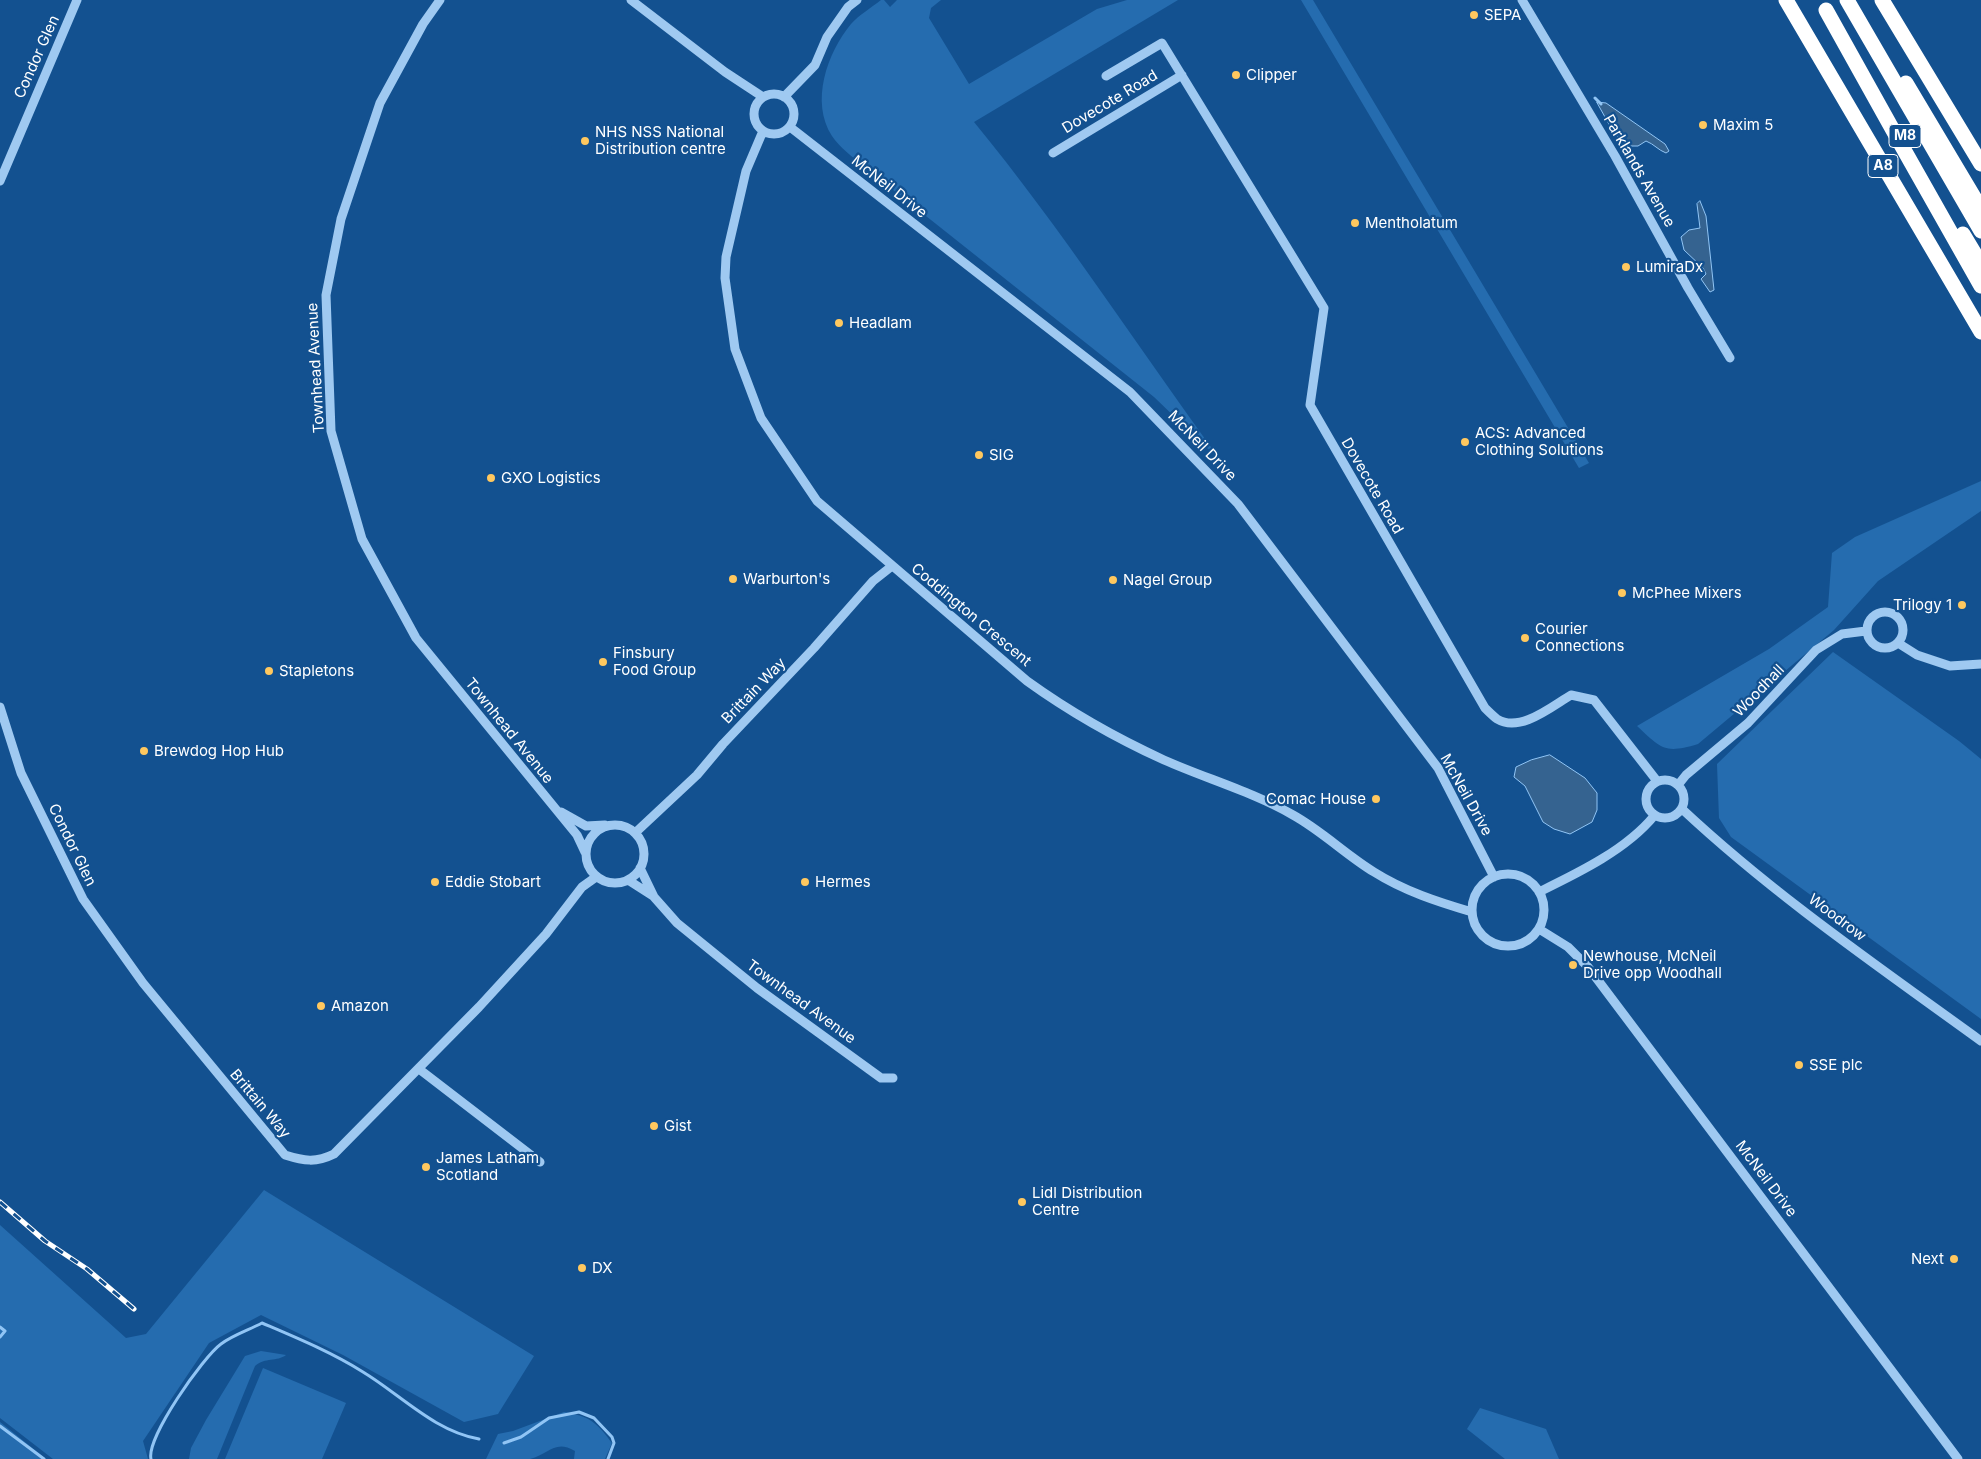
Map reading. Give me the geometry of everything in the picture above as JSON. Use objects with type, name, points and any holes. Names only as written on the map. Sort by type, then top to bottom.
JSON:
[{"type":"highway","name":"A8","points":[[1786,0],[1981,332]]},
{"type":"highway","name":"M8","points":[[1847,0],[1981,231]]},
{"type":"highway","name":"M8","points":[[1857,0],[1981,209]]},
{"type":"highway","points":[[1882,0],[1981,164]]},
{"type":"highway","name":"M8","points":[[1824,5],[1981,264]]},
{"type":"highway","name":"M8","points":[[1824,5],[1981,286]]},
{"type":"street","name":"Condor Glen","points":[[0,181],[40,83],[78,0]]},
{"type":"street","name":"Townhead Avenue","points":[[440,0],[423,24],[380,103],[341,219],[326,295],[331,431],[362,539],[416,638],[577,835],[585,852]]},
{"type":"street","points":[[631,0],[725,72],[763,97]]},
{"type":"street","points":[[784,97],[815,66],[826,37],[848,7],[857,0]]},
{"type":"street","name":"Parklands Avenue","points":[[1522,0],[1610,148],[1688,288],[1730,358]]},
{"type":"street","name":"Dovecote Road","points":[[1106,76],[1162,43],[1255,192],[1324,308],[1310,405],[1485,708],[1498,719],[1511,723],[1530,720],[1571,695],[1594,700],[1657,782]]},
{"type":"street","name":"Dovecote Road","points":[[1053,153],[1182,75]]},
{"type":"street","points":[[774,94],[790,101],[794,113],[790,127],[782,132],[773,134],[763,131],[756,122],[754,112],[756,105],[763,97],[774,94]]},
{"type":"street","name":"McNeil Drive","points":[[790,127],[1130,392],[1238,504],[1438,768],[1494,877]]},
{"type":"street","name":"Coddington Crescent","points":[[763,131],[746,171],[726,257],[725,278],[732,336],[735,349],[761,418],[817,501],[1026,681],[1066,708],[1116,736],[1165,760],[1294,815],[1375,873],[1432,900],[1472,912]]},
{"type":"street","name":"Brittain Way","points":[[635,833],[697,775],[723,744],[814,648],[873,581],[892,566]]},
{"type":"street","points":[[1880,612],[1890,612],[1897,616],[1903,626],[1902,636],[1898,643],[1890,647],[1877,646],[1869,639],[1866,631],[1869,619],[1880,612]]},
{"type":"street","name":"Woodhall","points":[[1678,784],[1686,775],[1748,723],[1816,650],[1842,634],[1866,631]]},
{"type":"street","points":[[1898,643],[1917,655],[1950,666],[1981,664]]},
{"type":"street","name":"Condor Glen","points":[[0,708],[21,773],[83,899],[143,983]]},
{"type":"street","points":[[1669,780],[1678,784],[1685,798],[1682,809],[1678,814],[1668,818],[1654,816],[1648,808],[1646,796],[1652,785],[1657,782],[1669,780]]},
{"type":"street","name":"Woodrow","points":[[1682,809],[1737,858],[1887,973],[1981,1042]]},
{"type":"street","name":"Townhead Avenue","points":[[556,810],[586,826],[607,826]]},
{"type":"street","points":[[1540,892],[1614,851],[1644,828],[1654,816]]},
{"type":"street","points":[[607,826],[624,826],[635,833],[642,844],[644,852],[640,868],[628,880],[611,883],[596,876],[590,870],[586,861],[587,843],[599,829],[607,826]]},
{"type":"street","name":"Townhead Avenue","points":[[640,868],[654,897]]},
{"type":"street","points":[[1504,874],[1515,874],[1533,884],[1540,892],[1544,911],[1539,929],[1530,938],[1519,944],[1507,946],[1495,943],[1486,938],[1474,922],[1472,912],[1473,901],[1485,882],[1494,877],[1504,874]]},
{"type":"street","name":"Brittain Way","points":[[143,983],[285,1156],[301,1160],[322,1160],[334,1154],[419,1069],[535,946],[582,887],[596,876]]},
{"type":"street","name":"Townhead Avenue","points":[[628,880],[654,897],[677,923],[756,988],[881,1078],[893,1078]]},
{"type":"street","name":"McNeil Drive","points":[[1539,929],[1568,947],[1588,967],[1958,1459]]},
{"type":"street","points":[[419,1069],[540,1162]]},
{"type":"shaded area","points":[[881,0],[884,0],[890,7],[897,0],[941,0],[931,8],[929,18],[969,84],[1097,9],[1127,0],[1178,0],[974,122],[1069,246],[1219,458],[1154,397],[863,166],[842,148],[832,136],[822,108],[824,78],[829,63],[842,36],[851,24]]},
{"type":"shaded area","points":[[1301,0],[1313,0],[1589,463],[1579,468]]},
{"type":"shaded area","points":[[1597,102],[1606,103],[1665,144],[1669,151],[1666,153],[1646,141],[1638,146],[1627,146],[1614,133]]},
{"type":"shaded area","points":[[1700,201],[1706,216],[1714,290],[1710,292],[1701,279],[1706,274],[1703,268],[1684,250],[1681,237],[1689,230],[1700,228],[1697,204]]},
{"type":"shaded area","points":[[1981,481],[1981,511],[1878,581],[1834,630],[1698,744],[1670,749],[1652,740],[1637,726],[1769,649],[1828,607],[1832,553],[1855,537]]},
{"type":"shaded area","points":[[1833,652],[1959,741],[1981,759],[1981,1019],[1731,837],[1719,818],[1717,764]]},
{"type":"shaded area","points":[[1550,755],[1585,778],[1597,793],[1597,810],[1592,822],[1570,834],[1554,829],[1543,822],[1525,786],[1514,777],[1516,767],[1531,760]]},
{"type":"shaded area","points":[[264,1190],[534,1356],[498,1414],[464,1422],[343,1355],[261,1315],[209,1343],[143,1441],[148,1459],[53,1459],[0,1418],[0,1225],[126,1338],[146,1334]]},
{"type":"shaded area","points":[[261,1351],[286,1355],[263,1361],[255,1366],[217,1459],[189,1459],[191,1448],[206,1420],[245,1356]]},
{"type":"shaded area","points":[[263,1368],[346,1403],[322,1459],[225,1459]]},
{"type":"shaded area","points":[[1480,1408],[1546,1429],[1559,1459],[1505,1459],[1467,1429]]},
{"type":"shaded area","points":[[564,1412],[587,1418],[602,1430],[612,1443],[605,1459],[574,1459],[575,1451],[562,1446],[530,1459],[486,1459],[498,1434],[513,1431]]},
{"type":"shaded area","points":[[0,1422],[46,1459],[0,1459]]},
{"type":"waterway","points":[[1595,98],[1601,104]]},
{"type":"waterway","points":[[151,1459],[157,1434],[166,1417],[202,1364],[221,1344],[262,1323],[339,1358],[377,1381],[433,1420],[463,1435],[479,1439]]},
{"type":"waterway","points":[[0,1327],[5,1331],[0,1337]]},
{"type":"waterway","points":[[504,1443],[521,1437],[549,1418],[579,1412],[594,1418],[612,1437],[614,1443],[608,1459]]},
{"type":"waterway","points":[[0,1426],[44,1459]]},
{"type":"railway","points":[[0,1202],[45,1241],[87,1269],[134,1309]]},
{"type":"place","name":"SEPA","points":[[1474,15]]},
{"type":"place","name":"Clipper","points":[[1236,75]]},
{"type":"place","name":"Maxim 5","points":[[1703,125]]},
{"type":"place","name":"NHS NSS National Distribution centre","points":[[585,141]]},
{"type":"place","name":"Mentholatum","points":[[1355,223]]},
{"type":"place","name":"LumiraDx","points":[[1626,267]]},
{"type":"place","name":"Headlam","points":[[839,323]]},
{"type":"place","name":"ACS: Advanced Clothing Solutions","points":[[1465,442]]},
{"type":"place","name":"SIG","points":[[979,455]]},
{"type":"place","name":"GXO Logistics","points":[[491,478]]},
{"type":"place","name":"Warburton's","points":[[733,579]]},
{"type":"place","name":"Nagel Group","points":[[1113,580]]},
{"type":"place","name":"McPhee Mixers","points":[[1622,593]]},
{"type":"place","name":"Trilogy 1","points":[[1962,605]]},
{"type":"place","name":"Courier Connections","points":[[1525,638]]},
{"type":"place","name":"Finsbury Food Group","points":[[603,662]]},
{"type":"place","name":"Stapletons","points":[[269,671]]},
{"type":"place","name":"Brewdog Hop Hub","points":[[144,751]]},
{"type":"place","name":"Comac House","points":[[1376,799]]},
{"type":"place","name":"Eddie Stobart","points":[[435,882]]},
{"type":"place","name":"Hermes","points":[[805,882]]},
{"type":"place","name":"Newhouse, McNeil Drive opp Woodhall","points":[[1573,965]]},
{"type":"place","name":"Amazon","points":[[321,1006]]},
{"type":"place","name":"SSE plc","points":[[1799,1065]]},
{"type":"place","name":"Gist","points":[[654,1126]]},
{"type":"place","name":"James Latham Scotland","points":[[426,1167]]},
{"type":"place","name":"Lidl Distribution Centre","points":[[1022,1202]]},
{"type":"place","name":"Next","points":[[1954,1259]]},
{"type":"place","name":"DX","points":[[582,1268]]}]
